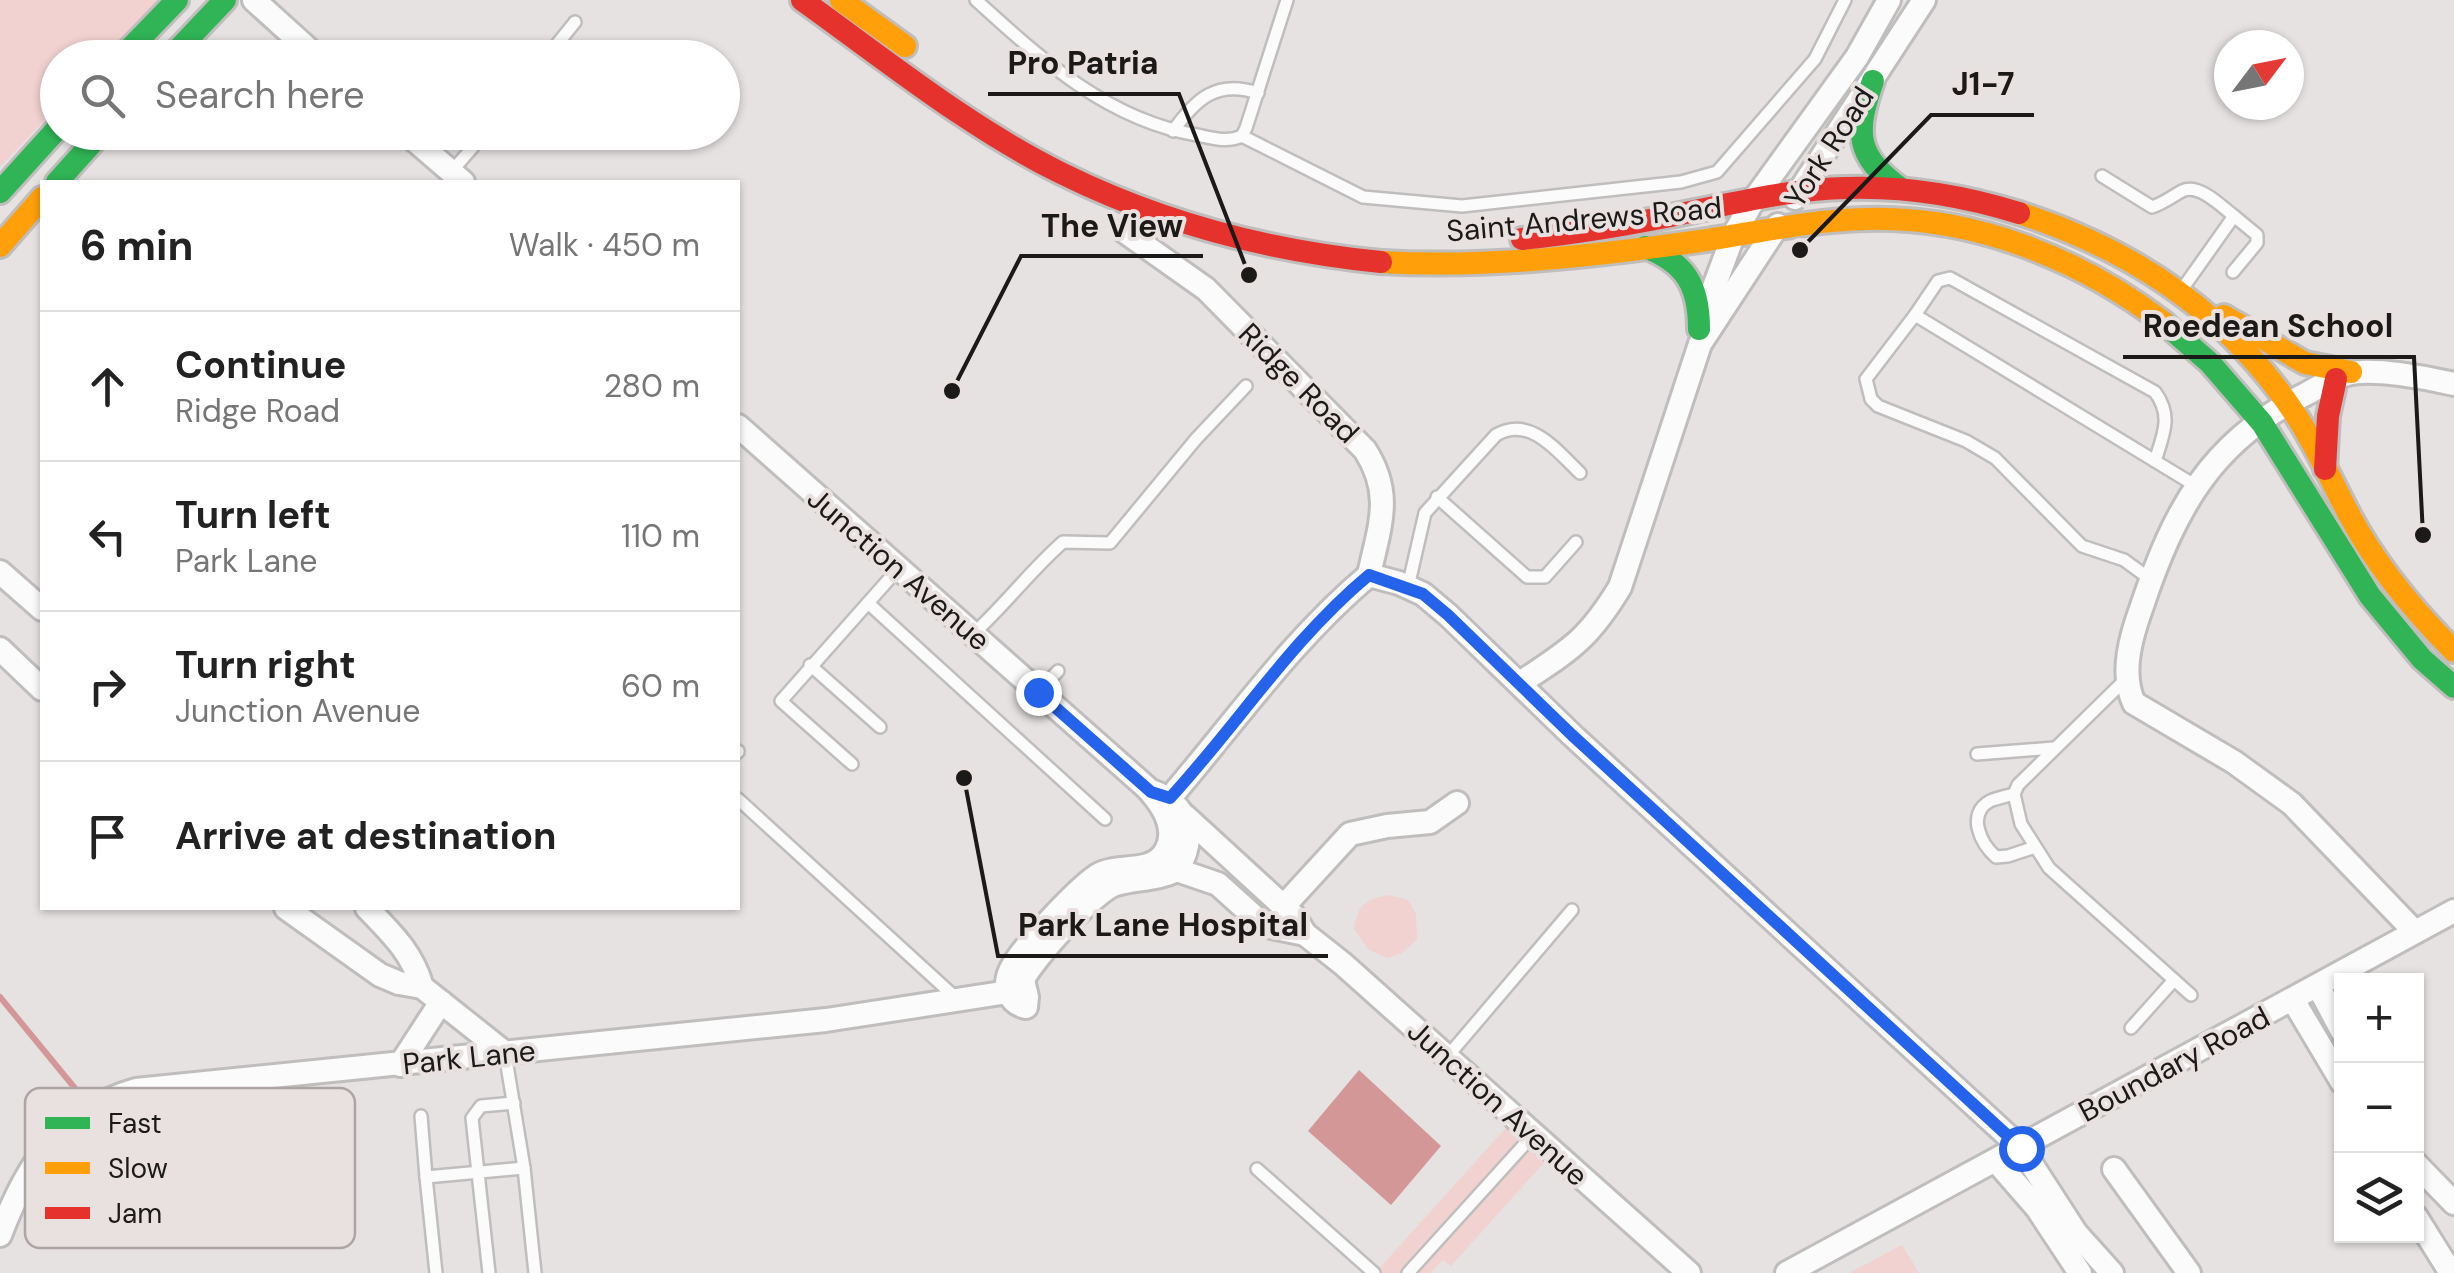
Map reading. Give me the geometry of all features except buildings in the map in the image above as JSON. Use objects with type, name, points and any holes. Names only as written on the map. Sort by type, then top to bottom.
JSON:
[{"type":"main road","points":[[138,40],[177,0]]},
{"type":"main road","points":[[187,40],[225,0]]},
{"type":"main road","name":"Saint Andrews Road","points":[[802,0],[980,124],[1057,171],[1181,224],[1236,239],[1366,261],[1495,262],[1645,248],[1822,219],[1925,221],[2009,240],[2137,303],[2208,364],[2261,422],[2364,591],[2428,667],[2454,687]]},
{"type":"main road","points":[[841,0],[918,56]]},
{"type":"main road","points":[[1873,80],[1859,123],[1860,138],[1872,166],[1900,188]]},
{"type":"main road","name":"Saint Andrews Road","points":[[1041,136],[1126,180],[1196,207],[1286,228],[1373,241],[1472,243],[1532,238],[1798,192],[1900,188],[1954,196],[2041,220],[2108,248],[2185,294]]},
{"type":"main road","points":[[0,192],[40,148]]},
{"type":"main road","points":[[59,180],[86,150]]},
{"type":"main road","points":[[0,246],[40,200]]},
{"type":"main road","points":[[1645,248],[1667,255],[1688,274],[1698,298],[1699,336]]},
{"type":"main road","points":[[2185,294],[2305,362],[2343,376],[2327,426],[2325,470]]},
{"type":"main road","points":[[2185,294],[2235,341],[2288,403],[2387,576],[2414,612],[2454,652]]},
{"type":"street","points":[[254,0],[298,40]]},
{"type":"street","name":"York Road","points":[[1520,683],[1580,643],[1601,620],[1620,588],[1734,236],[1753,201],[1856,57],[1890,0]]},
{"type":"street","name":"York Road","points":[[1699,336],[1777,226],[1924,0]]},
{"type":"street","points":[[426,150],[457,177]]},
{"type":"street","name":"Ridge Road","points":[[1124,231],[1206,289],[1365,450],[1376,467],[1384,507],[1369,575]]},
{"type":"street","points":[[2416,932],[2292,804],[2234,762],[2134,703],[2126,679],[2134,629],[2168,533],[2206,471],[2288,403],[2343,376],[2396,374],[2454,384]]},
{"type":"street","name":"Junction Avenue","points":[[740,428],[1284,906],[1305,934],[1689,1273]]},
{"type":"street","points":[[0,572],[40,607]]},
{"type":"street","points":[[1008,992],[1010,970],[1087,885],[1111,870],[1170,863],[1167,803],[1292,649],[1369,575],[1408,588],[1436,605],[2021,1148],[2076,1233],[2112,1273]]},
{"type":"street","points":[[0,649],[40,688]]},
{"type":"street","points":[[1284,906],[1350,834],[1430,822],[1457,803]]},
{"type":"street","name":"Junction Avenue","points":[[1170,863],[1218,884],[1259,921],[1305,934]]},
{"type":"street","name":"Park Lane","points":[[157,1088],[854,1017],[1008,992],[1018,1005],[1026,1007],[1023,980],[1031,965],[1108,886],[1159,878],[1170,863]]},
{"type":"street","points":[[289,910],[380,974],[400,983],[422,986],[505,1054]]},
{"type":"street","points":[[369,910],[404,946],[416,964],[422,986]]},
{"type":"street","name":"Boundary Road","points":[[1788,1273],[2454,911]]},
{"type":"street","points":[[2318,986],[2334,1016]]},
{"type":"street","points":[[2294,1000],[2334,1068]]},
{"type":"street","points":[[400,1065],[441,1002]]},
{"type":"street","points":[[1996,1162],[2037,1208],[2080,1273]]},
{"type":"street","points":[[2114,1169],[2189,1273]]},
{"type":"street","points":[[2424,1172],[2454,1203]]},
{"type":"street","name":"Park Lane","points":[[0,1234],[25,1177]]},
{"type":"street","points":[[2424,1229],[2450,1273]]},
{"type":"lane","points":[[976,0],[1028,48],[1093,96],[1127,114],[1173,131],[1225,140],[1242,136],[1363,197],[1462,206],[1681,182],[1717,172],[1815,59],[1844,0]]},
{"type":"lane","points":[[1242,136],[1287,0]]},
{"type":"lane","points":[[560,40],[575,22]]},
{"type":"lane","points":[[1173,131],[1196,100],[1222,90],[1258,93]]},
{"type":"lane","points":[[457,177],[474,150]]},
{"type":"lane","points":[[2102,176],[2152,207],[2166,203],[2186,188],[2195,189],[2234,216],[2257,235],[2258,243],[2232,272]]},
{"type":"lane","points":[[2185,294],[2234,216]]},
{"type":"lane","points":[[2150,580],[2124,560],[2082,546],[1995,458],[1966,441],[1878,406],[1871,399],[1866,379],[1938,281],[1950,278],[2155,392],[2164,404],[2167,424],[2155,461]]},
{"type":"lane","points":[[1915,315],[2196,486]]},
{"type":"lane","points":[[973,634],[1063,542],[1110,542],[1196,438],[1246,386]]},
{"type":"lane","points":[[1408,588],[1426,513],[1496,435],[1508,429],[1530,430],[1580,473]]},
{"type":"lane","points":[[1437,498],[1527,577],[1546,577],[1576,542]]},
{"type":"lane","points":[[852,764],[778,705],[898,569]]},
{"type":"lane","points":[[868,603],[1105,819]]},
{"type":"lane","points":[[810,666],[880,727]]},
{"type":"lane","points":[[1038,692],[1058,671]]},
{"type":"lane","points":[[2035,847],[1996,857],[1981,840],[1978,821],[1983,808],[1988,802],[2014,794],[2054,748],[2126,679]]},
{"type":"lane","points":[[1977,754],[2054,748]]},
{"type":"lane","points":[[2014,794],[2021,824],[2049,868],[2191,995]]},
{"type":"lane","points":[[740,800],[959,1000]]},
{"type":"lane","points":[[1448,1057],[1572,910]]},
{"type":"lane","points":[[2130,1028],[2174,980]]},
{"type":"lane","points":[[505,1054],[524,1168],[535,1273]]},
{"type":"lane","points":[[488,1273],[472,1118],[482,1106],[514,1103]]},
{"type":"lane","points":[[421,1116],[436,1273]]},
{"type":"lane","points":[[1408,1273],[1533,1135]]},
{"type":"lane","points":[[426,1177],[524,1168]]},
{"type":"lane","points":[[1257,1170],[1374,1273]]},
{"type":"shaded area","points":[[0,0],[160,0],[121,40],[40,40],[40,125],[0,167]]},
{"type":"shaded area","points":[[1389,895],[1408,900],[1416,914],[1417,939],[1402,953],[1387,958],[1368,949],[1354,929],[1364,904]]},
{"type":"shaded area","points":[[1359,1070],[1441,1146],[1391,1205],[1308,1131]]},
{"type":"shaded area","points":[[1512,1121],[1550,1156],[1451,1266],[1443,1260],[1430,1273],[1375,1273]]},
{"type":"shaded area","points":[[1902,1245],[1919,1273],[1849,1273]]},
{"type":"waterway","points":[[0,997],[75,1088]]},
{"type":"traffic: fast","points":[[138,40],[177,0]]},
{"type":"traffic: fast","points":[[187,40],[225,0]]},
{"type":"traffic: fast","points":[[1873,81],[1863,114],[1863,141],[1874,165],[1900,188]]},
{"type":"traffic: fast","points":[[0,192],[40,148]]},
{"type":"traffic: fast","points":[[59,180],[86,150]]},
{"type":"traffic: fast","points":[[1645,247],[1671,261],[1687,278],[1696,300],[1699,329]]},
{"type":"traffic: fast","points":[[2163,322],[2210,363],[2262,423],[2370,596],[2422,659],[2454,687]]},
{"type":"traffic: slow","points":[[841,0],[905,46]]},
{"type":"traffic: slow","points":[[0,246],[40,200]]},
{"type":"traffic: slow","points":[[2019,213],[2102,246],[2140,267],[2176,290],[2241,347],[2297,417],[2385,572],[2454,651]]},
{"type":"traffic: slow","points":[[1381,262],[1541,259],[1824,222],[1906,220],[1985,233],[2023,245],[2096,278],[2163,322]]},
{"type":"traffic: slow","points":[[2224,316],[2305,363],[2351,372]]},
{"type":"traffic: jam","points":[[802,0],[993,135],[1099,191],[1217,232],[1298,250],[1381,262]]},
{"type":"traffic: jam","points":[[1522,239],[1827,189],[1912,191],[2019,213]]},
{"type":"traffic: jam","points":[[2325,469],[2328,416],[2336,379]]},
{"type":"place","name":"J1-7","points":[[1800,250]]},
{"type":"place","name":"Pro Patria","points":[[1249,275]]},
{"type":"place","name":"The View","points":[[952,391]]},
{"type":"place","name":"Roedean School","points":[[2423,535]]},
{"type":"place","name":"Park Lane Hospital","points":[[964,778]]},
{"type":"route","points":[[1038,692],[1151,792],[1170,798],[1196,771],[1292,649],[1369,575],[1423,594],[2021,1148]]}]
